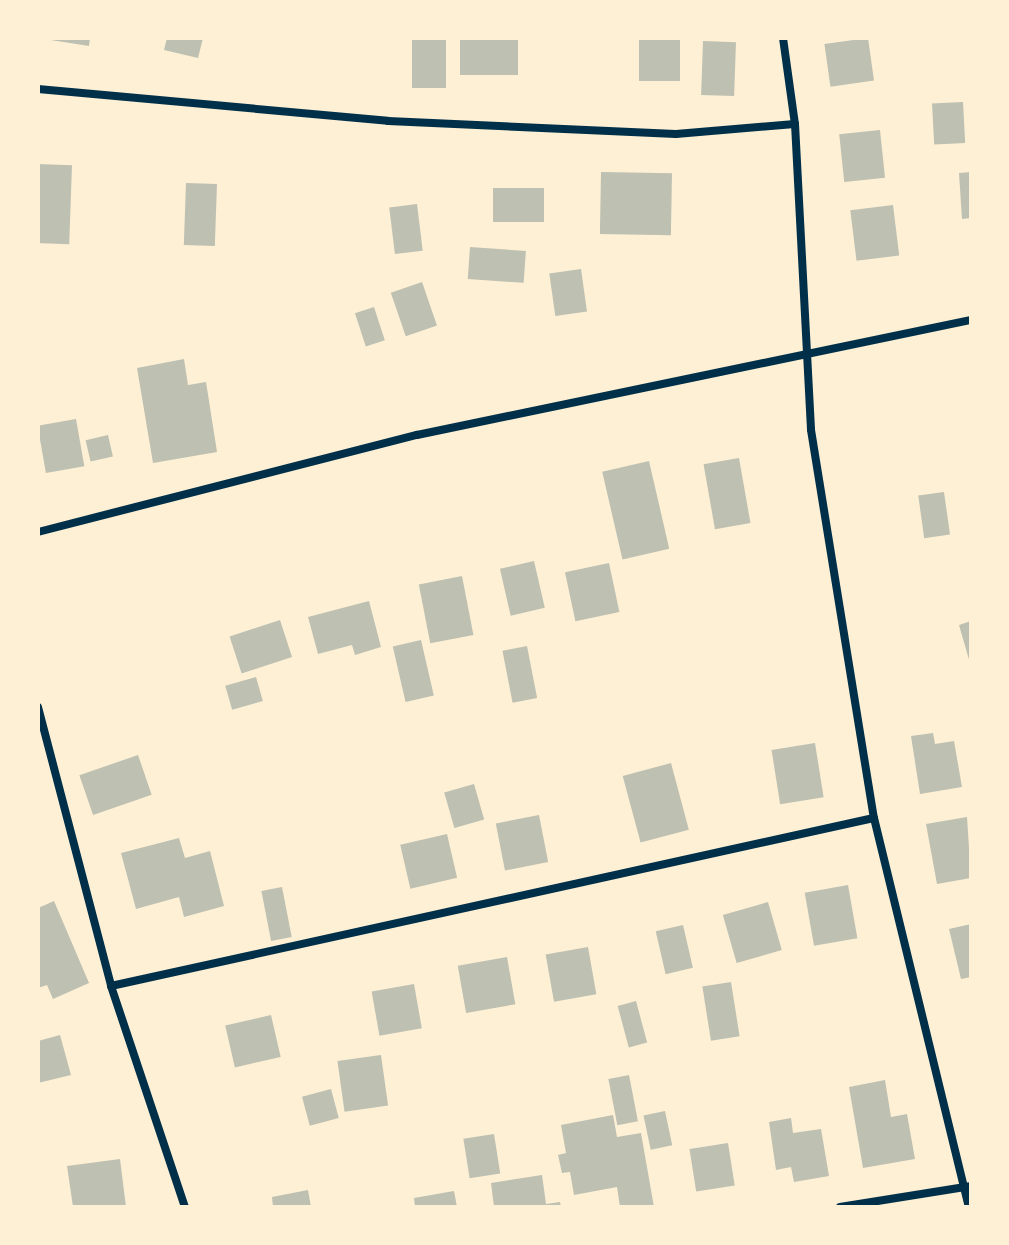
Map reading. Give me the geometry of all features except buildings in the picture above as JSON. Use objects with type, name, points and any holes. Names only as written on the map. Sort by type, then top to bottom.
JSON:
[{"type":"street","points":[[783,38],[795,124],[811,356],[811,430],[874,818],[968,1186],[969,1207]]},
{"type":"street","points":[[38,89],[388,121],[676,134],[795,124]]},
{"type":"street","points":[[38,532],[417,435],[811,356],[971,320]]},
{"type":"street","points":[[38,707],[111,986],[185,1207]]},
{"type":"street","points":[[111,986],[874,818]]},
{"type":"street","points":[[840,1207],[968,1186]]}]
